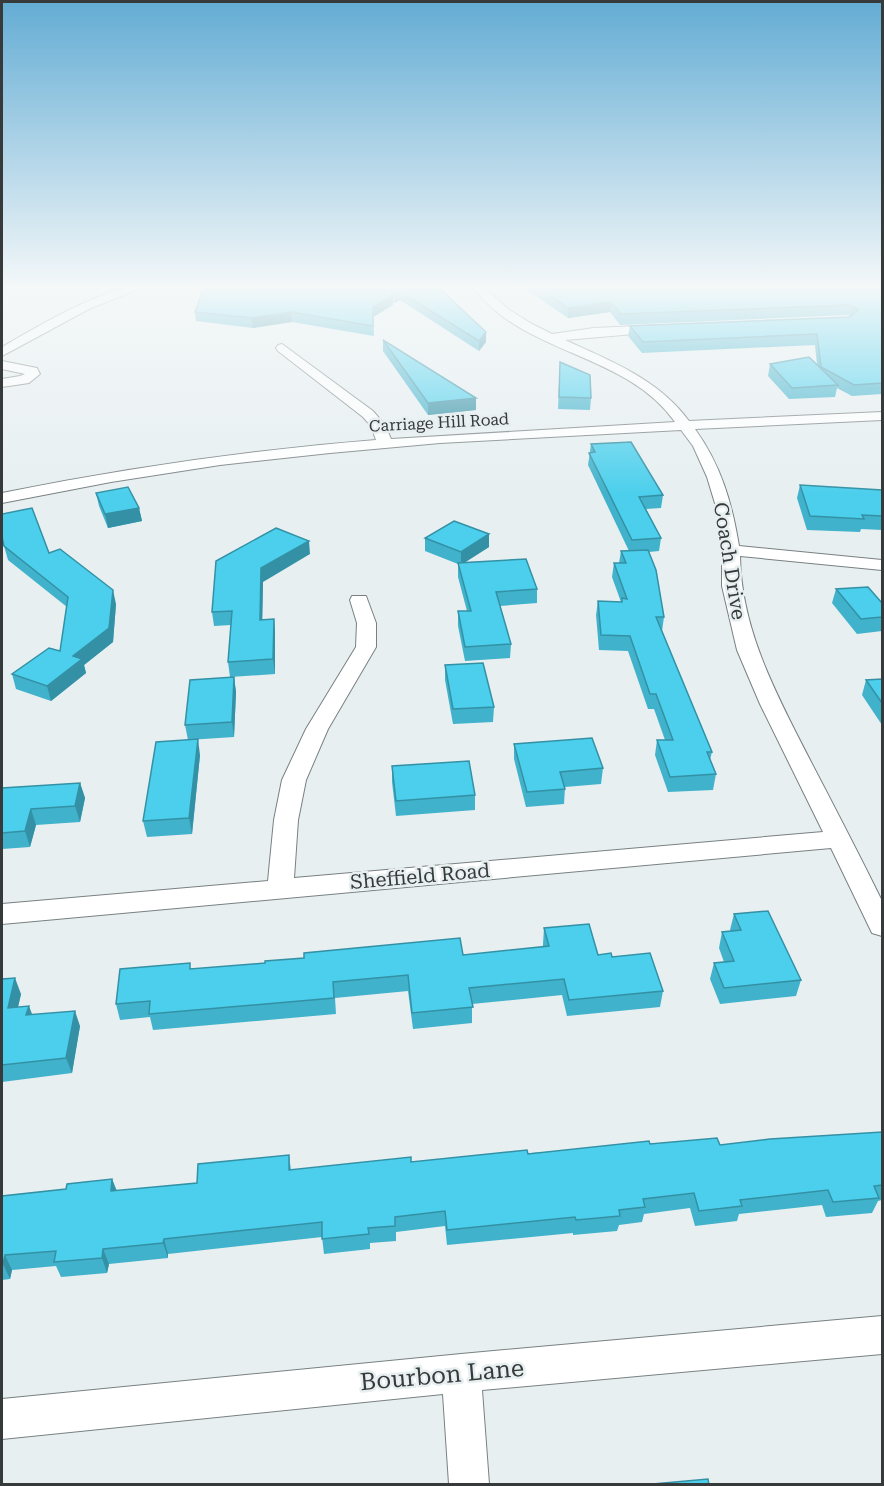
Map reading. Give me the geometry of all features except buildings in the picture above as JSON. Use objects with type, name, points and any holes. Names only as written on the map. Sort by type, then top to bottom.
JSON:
[{"type":"street","points":[[293,356],[368,414],[378,425],[385,442]]},
{"type":"street","name":"Coach Drive","points":[[587,356],[637,380],[672,407],[700,446],[715,477],[725,510],[731,550],[731,586],[747,650],[771,704],[882,926]]},
{"type":"street","points":[[2,365],[26,369],[32,371],[33,374],[24,380],[2,383]]},
{"type":"street","name":"Carriage Hill Road","points":[[2,498],[168,467],[280,452],[385,442],[882,417]]},
{"type":"street","points":[[731,550],[882,566]]},
{"type":"street","points":[[280,889],[288,805],[294,781],[306,749],[367,641],[367,619],[359,600]]},
{"type":"street","name":"Sheffield Road","points":[[2,914],[839,839]]},
{"type":"street","name":"Bourbon Lane","points":[[2,1419],[461,1373],[882,1335]]},
{"type":"street","points":[[461,1373],[469,1485]]}]
